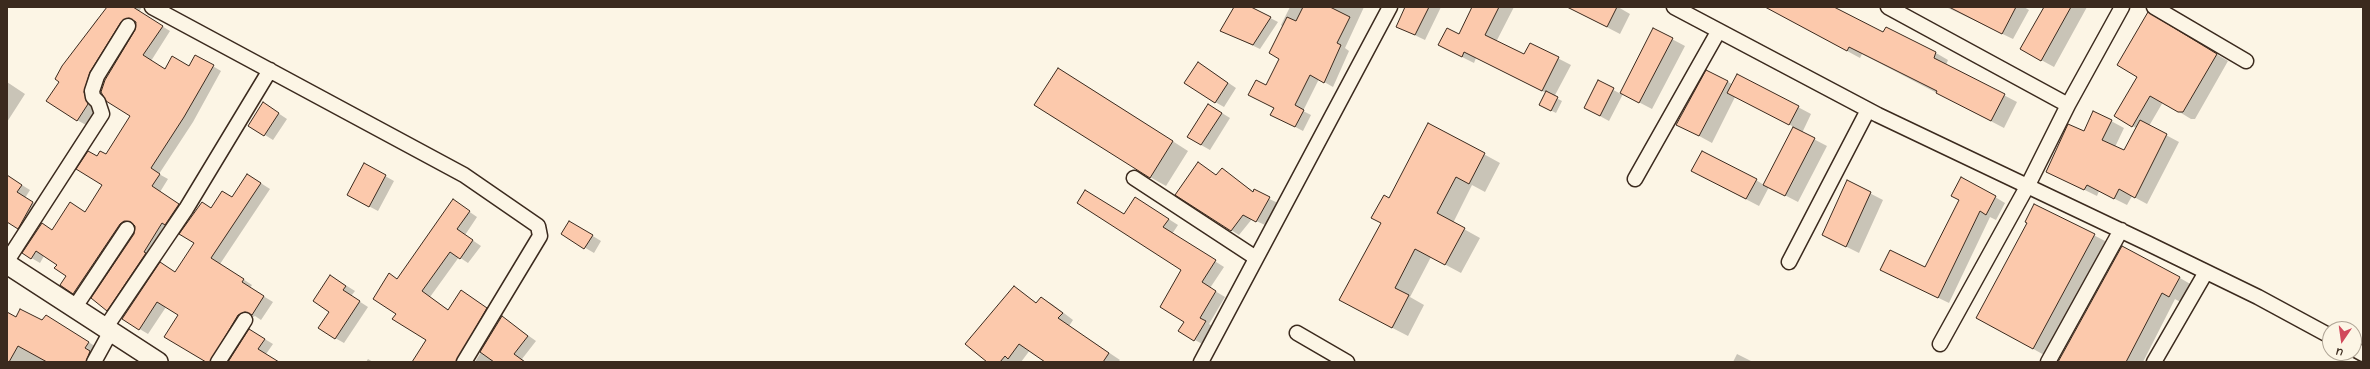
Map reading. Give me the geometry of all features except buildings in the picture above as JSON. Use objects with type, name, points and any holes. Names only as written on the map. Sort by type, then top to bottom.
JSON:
[{"type":"main road","points":[[7,263],[158,362]]},
{"type":"street","points":[[152,7],[464,175],[538,226],[540,236],[464,362]]},
{"type":"street","points":[[1201,362],[1390,7]]},
{"type":"street","points":[[1674,7],[1718,32],[1868,110],[2121,230],[2322,332]]},
{"type":"street","points":[[1888,7],[2068,105]]},
{"type":"street","points":[[1940,344],[2028,186],[2068,105],[2122,7]]},
{"type":"street","points":[[2154,7],[2246,61]]},
{"type":"street","points":[[7,263],[102,114],[98,102],[93,97],[92,91],[98,76],[128,26]]},
{"type":"street","points":[[1634,179],[1718,32]]},
{"type":"street","points":[[94,362],[108,329],[186,209],[270,70]]},
{"type":"street","points":[[1789,262],[1868,110]]},
{"type":"street","points":[[1134,178],[1256,258]]},
{"type":"street","points":[[74,307],[127,229]]},
{"type":"street","points":[[2048,362],[2121,230]]},
{"type":"street","points":[[2154,362],[2206,272]]},
{"type":"street","points":[[218,362],[245,320]]},
{"type":"street","points":[[1297,333],[1347,362]]}]
